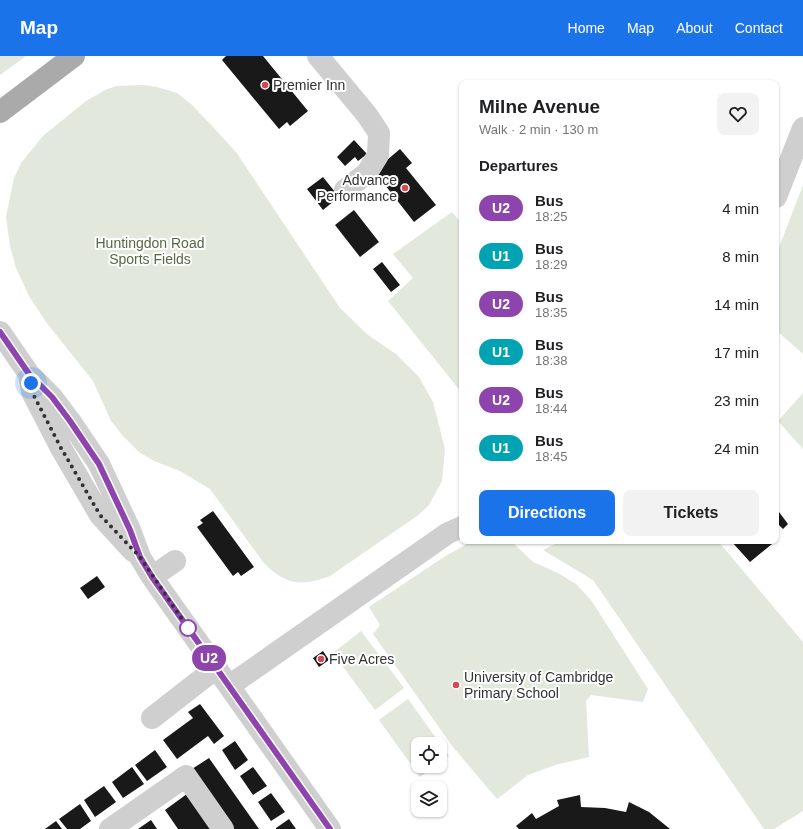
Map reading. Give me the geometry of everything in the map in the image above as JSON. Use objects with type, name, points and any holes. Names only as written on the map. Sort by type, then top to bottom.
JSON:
[{"type":"main road","points":[[0,112],[74,56]]},
{"type":"street","points":[[318,56],[368,115],[379,133],[378,155],[367,173],[345,190]]},
{"type":"street","points":[[329,56],[369,102]]},
{"type":"street","points":[[779,189],[803,128]]},
{"type":"street","points":[[1,334],[29,374],[32,392],[61,448],[100,515],[140,557],[152,577],[330,829]]},
{"type":"street","points":[[229,686],[448,533],[459,528]]},
{"type":"street","points":[[152,577],[175,561]]},
{"type":"street","points":[[152,718],[216,668]]},
{"type":"street","points":[[110,829],[186,776],[223,829]]},
{"type":"green space","points":[[0,56],[26,56],[0,75]]},
{"type":"green space","name":"Huntingdon Road Sports Fields","points":[[144,85],[177,93],[191,104],[236,152],[340,308],[368,335],[396,354],[419,377],[433,402],[445,449],[442,481],[429,505],[417,516],[330,576],[320,580],[310,582],[294,582],[271,570],[263,562],[210,489],[180,471],[154,461],[139,452],[123,436],[111,421],[93,381],[46,322],[29,296],[16,268],[10,246],[6,217],[14,178],[21,163],[43,136],[86,101],[105,90],[116,86]]},
{"type":"green space","points":[[803,185],[803,354],[779,333],[779,247]]},
{"type":"green space","points":[[452,212],[459,220],[459,389],[388,301],[413,278],[393,254]]},
{"type":"green space","points":[[803,393],[803,449],[779,422],[779,420]]},
{"type":"green space","points":[[467,544],[514,544],[533,562],[558,573],[576,584],[591,600],[648,689],[643,702],[591,695],[586,701],[589,757],[555,765],[528,775],[497,799],[453,747],[373,634],[380,625],[369,607],[444,557]]},
{"type":"green space","points":[[555,544],[721,544],[803,642],[803,811],[774,829],[764,829],[593,580],[543,550]]},
{"type":"green space","points":[[361,631],[404,688],[375,710],[333,653]]},
{"type":"green space","points":[[408,699],[435,737],[411,737],[411,764],[379,720]]},
{"type":"green space","points":[[417,773],[425,773],[420,777]]},
{"type":"building","name":"Premier Inn","points":[[226,56],[263,56],[308,111],[290,126],[287,122],[279,129],[222,60]]},
{"type":"building","points":[[354,140],[367,154],[358,161],[355,157],[345,166],[337,157]]},
{"type":"building","name":"Advance Performance","points":[[400,149],[412,163],[406,168],[436,205],[414,222],[374,171]]},
{"type":"building","points":[[323,177],[339,197],[323,210],[307,189]]},
{"type":"building","points":[[354,210],[379,242],[360,257],[335,225]]},
{"type":"building","points":[[382,262],[400,285],[391,292],[373,269]]},
{"type":"building","points":[[213,511],[254,567],[241,576],[238,572],[233,576],[197,527],[203,523],[200,520]]},
{"type":"building","points":[[779,512],[788,524],[783,529],[779,525]]},
{"type":"building","points":[[734,544],[772,544],[750,562]]},
{"type":"building","points":[[97,576],[105,587],[88,599],[80,588]]},
{"type":"building","name":"Five Acres","points":[[323,651],[329,660],[319,667],[313,658]]},
{"type":"building","points":[[200,704],[224,736],[214,744],[208,736],[177,759],[163,740],[193,718],[188,712]]},
{"type":"building","points":[[235,741],[248,760],[235,770],[222,750]]},
{"type":"building","points":[[155,750],[167,767],[147,781],[135,765]]},
{"type":"building","points":[[209,758],[259,829],[234,829],[192,769]]},
{"type":"building","points":[[132,767],[144,784],[123,798],[112,782]]},
{"type":"building","points":[[253,767],[267,786],[253,795],[240,776]]},
{"type":"building","points":[[104,786],[116,802],[95,817],[84,800]]},
{"type":"building","points":[[191,791],[218,829],[178,829],[165,810]]},
{"type":"building","points":[[271,793],[285,812],[271,821],[258,802]]},
{"type":"building","points":[[580,795],[581,807],[605,808],[626,812],[629,802],[649,812],[670,829],[519,829],[516,826],[532,813],[536,819],[559,806],[557,800]]},
{"type":"building","points":[[80,804],[91,821],[80,829],[67,829],[59,819]]},
{"type":"building","points":[[289,819],[296,829],[276,829],[276,828]]},
{"type":"building","points":[[151,820],[157,829],[138,829]]},
{"type":"building","points":[[56,821],[62,829],[45,829]]},
{"type":"bus line","name":"U2","points":[[0,332],[29,374],[52,397],[99,464],[130,530],[140,557],[152,577],[330,829]]},
{"type":"place","name":"Premier Inn","points":[[265,85]]},
{"type":"place","name":"Advance Performance","points":[[405,188]]},
{"type":"place","name":"Five Acres","points":[[321,659]]},
{"type":"place","name":"University of Cambridge Primary School","points":[[456,685]]},
{"type":"route","points":[[31,383],[32,392],[61,448],[100,515],[140,557],[152,577],[189,629],[188,628]]}]
